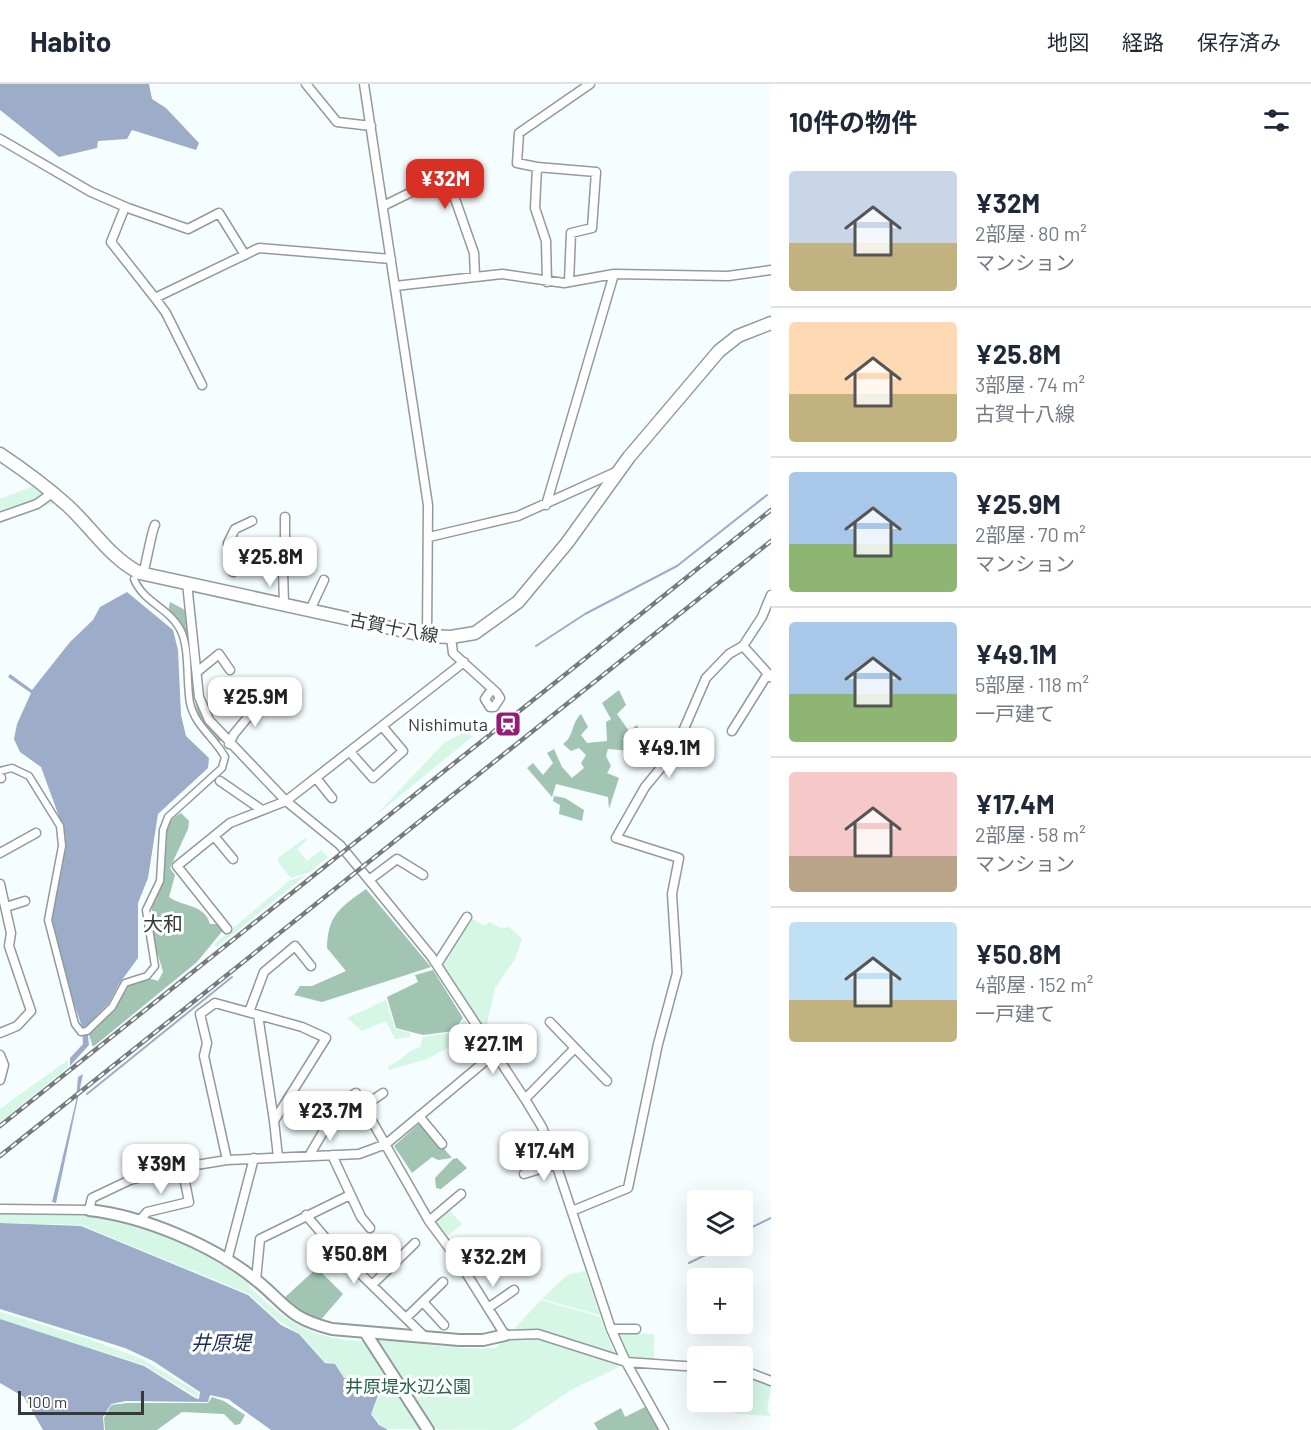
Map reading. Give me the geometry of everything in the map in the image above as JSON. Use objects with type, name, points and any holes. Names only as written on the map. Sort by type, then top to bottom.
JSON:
[{"type":"main road","name":"古賀十八線","points":[[0,454],[52,493],[139,576],[187,583],[427,636],[451,637],[475,633],[519,603],[572,537],[619,471],[718,351],[738,336],[771,323]]},
{"type":"street","points":[[306,84],[337,122],[371,126]]},
{"type":"street","points":[[364,84],[429,505],[427,636]]},
{"type":"street","points":[[569,282],[571,233],[592,228],[596,172],[517,163],[519,133],[590,84]]},
{"type":"street","points":[[0,139],[91,192],[125,207],[188,229],[219,213],[245,255]]},
{"type":"street","points":[[537,167],[535,208],[546,241],[547,282]]},
{"type":"street","points":[[383,206],[432,182],[453,193],[474,253],[475,276]]},
{"type":"street","points":[[125,207],[111,242],[166,313],[202,385]]},
{"type":"street","points":[[156,298],[259,248],[391,259]]},
{"type":"street","points":[[395,286],[502,274],[547,282],[569,282],[614,274],[728,276],[771,270]]},
{"type":"street","points":[[546,505],[614,274]]},
{"type":"street","points":[[429,537],[512,517],[546,505],[619,471]]},
{"type":"street","points":[[0,517],[37,504],[52,493]]},
{"type":"street","points":[[285,517],[285,550]]},
{"type":"street","points":[[233,572],[228,543],[235,530],[252,521]]},
{"type":"street","points":[[0,776],[12,768],[29,776],[60,826],[62,846],[48,920],[75,1024],[81,1032],[87,1031],[112,1007],[125,983],[147,976],[155,966],[146,910],[160,881],[164,830],[168,818],[222,768],[225,757],[195,720],[190,702],[182,631],[173,619],[141,594],[139,576],[151,549],[152,529],[155,525]]},
{"type":"street","points":[[283,569],[284,605]]},
{"type":"street","points":[[310,610],[324,579]]},
{"type":"street","points":[[187,583],[199,697],[209,720],[286,801],[340,845],[437,964],[495,1053],[542,1127],[611,1329],[626,1362],[664,1430]]},
{"type":"street","points":[[572,1211],[628,1188],[658,1044],[677,973],[672,894],[679,858],[616,838],[645,787],[674,752],[706,678],[729,654],[742,646],[762,618],[771,595]]},
{"type":"street","points":[[451,637],[453,653],[492,688]]},
{"type":"street","points":[[732,731],[769,676],[742,646]]},
{"type":"street","points":[[197,672],[219,654],[230,670]]},
{"type":"street","points":[[227,929],[177,868],[230,823],[286,801],[464,662]]},
{"type":"street","points":[[230,744],[234,734],[262,700]]},
{"type":"street","points":[[350,752],[373,778],[403,751],[382,726]]},
{"type":"street","points":[[316,778],[332,798]]},
{"type":"street","points":[[220,781],[262,810]]},
{"type":"street","points":[[0,853],[36,833]]},
{"type":"street","points":[[214,836],[233,859]]},
{"type":"street","points":[[369,880],[398,859],[423,875]]},
{"type":"street","points":[[0,884],[11,933],[9,946],[31,1011],[17,1026],[0,1033]]},
{"type":"street","points":[[6,907],[26,900]]},
{"type":"street","points":[[437,964],[467,917]]},
{"type":"street","points":[[278,1157],[274,1121],[254,1013],[261,970],[295,946],[311,966]]},
{"type":"street","points":[[227,1160],[204,1056],[207,1042],[200,1014],[215,1003],[302,1027],[326,1038],[274,1121]]},
{"type":"street","points":[[550,1023],[607,1081]]},
{"type":"street","points":[[525,1100],[575,1048]]},
{"type":"street","points":[[89,1210],[92,1198],[130,1180],[182,1167],[254,1158],[359,1154],[386,1144],[495,1053]]},
{"type":"street","points":[[0,1055],[4,1065],[0,1080]]},
{"type":"street","points":[[309,1156],[340,1103],[356,1093],[429,1221],[505,1335]]},
{"type":"street","points":[[364,1106],[383,1093]]},
{"type":"street","points":[[419,1116],[442,1144]]},
{"type":"street","points":[[332,1155],[361,1217],[370,1228]]},
{"type":"street","points":[[227,1261],[254,1158]]},
{"type":"street","points":[[524,1174],[556,1164]]},
{"type":"street","points":[[141,1219],[147,1212],[189,1202],[182,1167]]},
{"type":"street","points":[[429,1221],[461,1194]]},
{"type":"street","points":[[256,1280],[260,1239],[350,1195]]},
{"type":"street","points":[[0,1209],[89,1210],[141,1219],[227,1261],[256,1280],[292,1315],[321,1326],[365,1332],[483,1340],[505,1335],[538,1334],[626,1362],[687,1366]]},
{"type":"street","points":[[306,1215],[424,1336]]},
{"type":"street","points":[[372,1285],[415,1243]]},
{"type":"street","points":[[406,1318],[443,1282]]},
{"type":"street","points":[[488,1308],[514,1290]]},
{"type":"street","points":[[423,1302],[444,1324]]},
{"type":"street","points":[[611,1329],[636,1329]]},
{"type":"street","points":[[365,1332],[428,1430]]},
{"type":"street","points":[[753,1374],[771,1381]]},
{"type":"green space","points":[[36,485],[59,502],[23,512],[0,524],[0,499]]},
{"type":"green space","points":[[170,602],[185,610],[200,712],[222,741],[218,741],[198,717],[184,630],[168,612]]},
{"type":"green space","points":[[619,690],[626,705],[617,714],[629,731],[637,725],[639,730],[631,751],[608,749],[606,756],[611,766],[607,773],[619,778],[609,809],[608,797],[556,784],[552,797],[527,768],[533,763],[543,775],[553,763],[547,753],[554,749],[562,767],[572,778],[584,768],[581,763],[586,755],[579,748],[571,751],[563,744],[569,738],[581,714],[588,727],[581,735],[587,743],[607,741],[606,722],[611,719],[602,703]]},
{"type":"green space","points":[[467,731],[472,737],[375,816],[445,742]]},
{"type":"green space","points":[[554,796],[565,798],[584,810],[582,821],[559,814],[560,805],[553,801]]},
{"type":"green space","points":[[181,813],[189,821],[188,829],[170,868],[175,875],[169,897],[199,909],[210,924],[220,924],[224,929],[197,962],[93,1047],[88,1032],[117,994],[136,981],[147,979],[158,981],[163,972],[151,931],[152,910],[167,829],[170,822]]},
{"type":"green space","points":[[305,838],[307,840],[297,849],[307,861],[321,850],[328,857],[310,872],[291,878],[278,862],[278,858]]},
{"type":"green space","points":[[306,875],[217,947],[214,944],[289,881]]},
{"type":"green space","points":[[366,889],[431,967],[322,1002],[294,995],[300,986],[312,986],[346,971],[327,948],[330,927],[342,907]]},
{"type":"green space","points":[[473,919],[485,926],[489,922],[501,928],[509,927],[522,939],[515,959],[495,988],[485,1033],[441,964]]},
{"type":"green space","points":[[433,970],[463,1018],[454,1031],[423,1035],[396,1028],[387,997],[418,982],[415,975]]},
{"type":"green space","points":[[386,1000],[395,1029],[411,1033],[410,1037],[395,1039],[386,1021],[362,1031],[347,1018]]},
{"type":"green space","points":[[464,1019],[486,1053],[481,1058],[464,1039],[427,1059],[389,1070],[388,1066],[420,1047],[423,1037],[455,1032]]},
{"type":"green space","points":[[68,1060],[68,1067],[0,1122],[0,1109]]},
{"type":"green space","points":[[421,1122],[452,1158],[438,1160],[432,1157],[412,1173],[394,1146]]},
{"type":"green space","points":[[457,1158],[467,1168],[441,1189],[436,1188],[435,1178],[453,1159]]},
{"type":"green space","points":[[448,1209],[462,1224],[445,1238],[434,1222]]},
{"type":"green space","name":"井原堤水辺公園","points":[[0,1213],[98,1214],[147,1227],[200,1252],[233,1272],[248,1282],[249,1287],[274,1309],[298,1325],[325,1336],[340,1339],[398,1341],[461,1348],[496,1348],[541,1300],[600,1317],[619,1367],[571,1390],[512,1430],[383,1429],[372,1414],[358,1410],[345,1390],[348,1378],[344,1378],[335,1364],[325,1362],[302,1336],[275,1318],[249,1294],[81,1225],[0,1223]]},
{"type":"green space","points":[[469,1237],[483,1252],[467,1267],[456,1249]]},
{"type":"green space","points":[[317,1268],[343,1294],[319,1322],[295,1311],[282,1300]]},
{"type":"green space","points":[[585,1271],[600,1315],[542,1299],[567,1275]]},
{"type":"green space","points":[[0,1312],[89,1339],[142,1359],[199,1393],[197,1397],[144,1365],[0,1319]]},
{"type":"green space","points":[[618,1333],[654,1334],[654,1361],[629,1358]]},
{"type":"green space","points":[[753,1379],[771,1387],[767,1410],[771,1416],[735,1414],[735,1412],[753,1412]]},
{"type":"green space","points":[[212,1397],[224,1401],[245,1415],[240,1424],[235,1425],[224,1414],[182,1412],[157,1430],[105,1430],[104,1418],[111,1405],[208,1403]]},
{"type":"green space","points":[[645,1407],[659,1430],[598,1430],[594,1423],[621,1408],[625,1417]]},
{"type":"water","points":[[0,84],[149,84],[152,99],[166,108],[199,143],[196,150],[132,130],[127,139],[98,141],[97,148],[59,157],[0,110]]},
{"type":"water","points":[[127,592],[173,630],[178,650],[181,715],[186,736],[209,758],[208,768],[158,814],[148,878],[138,903],[138,958],[119,984],[109,1003],[87,1026],[89,1045],[70,1066],[70,1058],[83,1044],[82,1027],[62,968],[51,922],[66,843],[65,833],[41,767],[20,752],[14,739],[17,724],[31,693],[8,677],[10,674],[32,690],[70,642],[93,620],[100,607]]},
{"type":"water","points":[[83,1074],[56,1203],[52,1202],[76,1101],[78,1077]]},
{"type":"water","name":"井原堤","points":[[0,1223],[81,1226],[248,1295],[281,1325],[299,1334],[325,1363],[335,1364],[344,1378],[367,1381],[378,1395],[371,1414],[379,1425],[388,1430],[271,1430],[228,1399],[210,1395],[208,1402],[126,1401],[111,1404],[103,1417],[104,1430],[43,1430],[24,1397],[0,1383],[0,1319],[144,1366],[195,1398],[199,1399],[200,1392],[153,1361],[125,1348],[0,1309]]},
{"type":"waterway","points":[[536,646],[585,614],[677,566],[767,495]]},
{"type":"waterway","points":[[87,1094],[232,977]]},
{"type":"waterway","points":[[753,1227],[771,1218]]},
{"type":"waterway","points":[[689,1263],[703,1256]]},
{"type":"railway","points":[[0,1126],[771,510]]},
{"type":"railway","points":[[0,1156],[771,541]]},
{"type":"place","name":"Nishimuta","points":[[508,724]]},
{"type":"district","name":"大和","points":[[163,923]]}]
